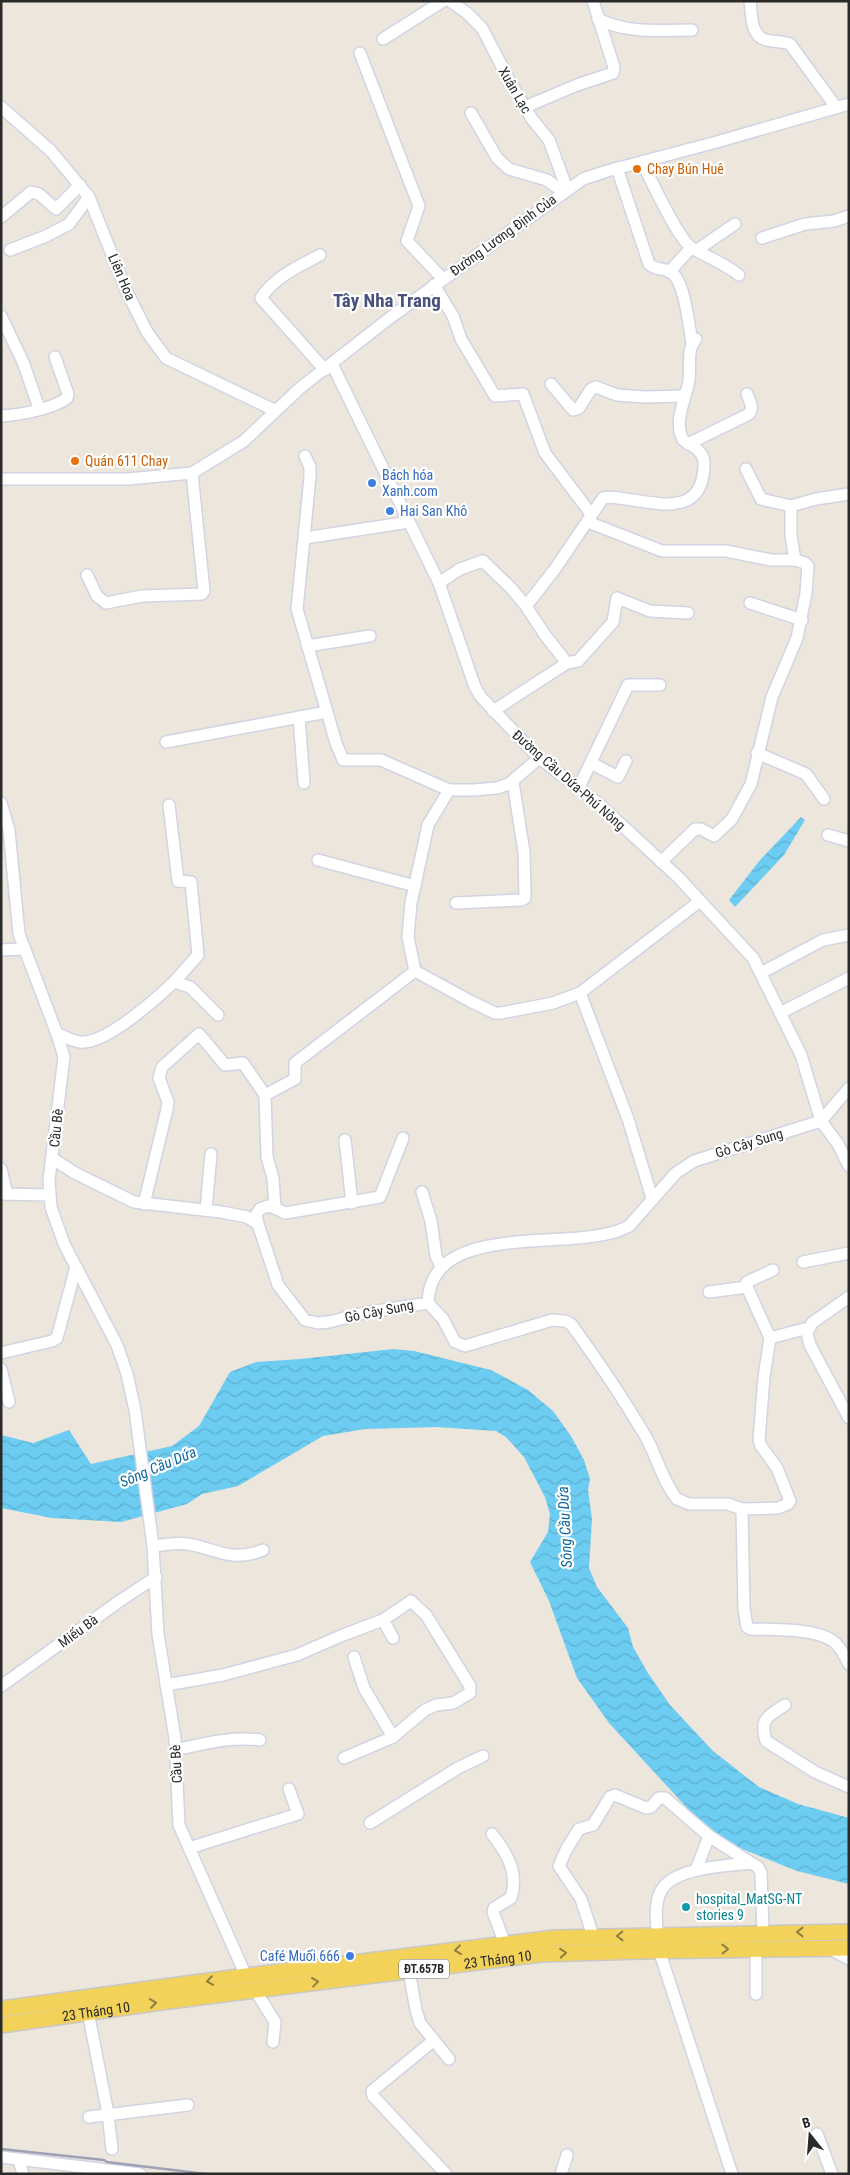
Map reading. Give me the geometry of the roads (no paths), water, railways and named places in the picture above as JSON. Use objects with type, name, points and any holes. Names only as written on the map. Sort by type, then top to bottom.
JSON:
[{"type":"main road","name":"23 Tháng 10","points":[[1,2025],[254,1990],[564,1952],[763,1932],[849,1932]]},
{"type":"main road","name":"23 Tháng 10","points":[[1,2009],[505,1944],[593,1936],[658,1943],[756,1949],[849,1948]]},
{"type":"main road","points":[[246,1976],[254,1990]]},
{"type":"street","points":[[383,39],[443,1]]},
{"type":"street","name":"Xuân Lạc","points":[[450,1],[467,13],[482,28],[500,65],[525,108],[548,140],[565,191]]},
{"type":"street","points":[[525,108],[577,85],[613,73],[614,67],[593,1]]},
{"type":"street","points":[[750,1],[756,33],[764,40],[790,44],[836,107]]},
{"type":"street","points":[[598,19],[630,30],[652,32],[692,30]]},
{"type":"street","points":[[360,53],[419,206],[407,241],[438,282],[461,339],[495,396],[523,394],[546,453],[590,518],[662,551],[726,551],[771,560],[795,560],[805,563],[809,569],[802,620],[797,638],[772,697],[751,784],[732,819],[714,836],[701,829],[695,829],[661,862]]},
{"type":"street","name":"Đường Lương Định Của","points":[[1,479],[128,479],[192,473],[244,441],[274,410],[391,317],[565,191],[592,175],[849,104]]},
{"type":"street","name":"Liên Hoa","points":[[1,107],[51,151],[89,197],[126,290],[147,332],[166,358],[274,410]]},
{"type":"street","points":[[471,114],[497,158],[509,169],[547,180],[565,191]]},
{"type":"street","points":[[642,162],[679,231],[694,249],[739,274]]},
{"type":"street","points":[[526,606],[547,581],[600,501],[607,497],[662,504],[689,501],[695,495],[699,486],[704,462],[701,452],[683,440],[679,425],[684,396],[689,381],[688,363],[694,341],[682,293],[676,280],[669,272],[649,264],[617,168]]},
{"type":"street","points":[[1,217],[31,192],[39,194],[56,209],[80,185]]},
{"type":"street","points":[[10,250],[46,236],[69,224],[89,197]]},
{"type":"street","points":[[762,238],[805,224],[834,221],[849,216]]},
{"type":"street","points":[[669,272],[694,249],[735,224]]},
{"type":"street","name":"Đường Cầu Dứa-Phú Nông","points":[[320,255],[280,279],[266,290],[261,298],[329,367],[439,583],[475,687],[493,711],[539,758],[580,787],[661,862],[753,958],[782,1012],[807,1069],[821,1121],[838,1144],[849,1166]]},
{"type":"street","points":[[1,316],[40,408]]},
{"type":"street","points":[[1,416],[24,414],[59,403],[67,398],[68,394],[55,357]]},
{"type":"street","points":[[551,384],[572,410],[579,408],[591,389],[596,388],[617,395],[645,397],[684,396]]},
{"type":"street","points":[[688,444],[749,414],[752,411],[752,406],[747,394]]},
{"type":"street","points":[[305,456],[310,466],[310,477],[297,609],[343,760],[380,760],[448,790],[486,789],[513,782],[539,758]]},
{"type":"street","points":[[746,469],[761,500],[791,506],[816,499],[849,494]]},
{"type":"street","points":[[87,576],[97,596],[106,603],[142,596],[202,594],[204,591],[192,473]]},
{"type":"street","points":[[791,506],[791,536],[795,560]]},
{"type":"street","points":[[305,538],[409,522]]},
{"type":"street","points":[[439,583],[460,568],[483,561],[511,588],[568,663]]},
{"type":"street","points":[[493,711],[568,663],[578,661],[614,622],[617,598],[650,611],[688,613]]},
{"type":"street","points":[[750,603],[802,620]]},
{"type":"street","points":[[307,646],[370,636]]},
{"type":"street","points":[[580,787],[628,685],[660,685]]},
{"type":"street","points":[[166,742],[327,712]]},
{"type":"street","points":[[299,717],[304,783]]},
{"type":"street","points":[[757,753],[806,774],[824,799]]},
{"type":"street","points":[[591,763],[618,777],[626,761]]},
{"type":"street","points":[[456,903],[512,901],[524,898],[524,852],[513,782]]},
{"type":"street","points":[[415,972],[408,937],[415,886],[428,825],[448,790]]},
{"type":"street","name":"Cầu Bè","points":[[1,803],[9,830],[16,922],[24,949],[64,1057],[49,1195],[57,1228],[117,1345],[123,1361],[135,1410],[153,1543],[158,1634],[175,1750],[179,1825],[246,1976]]},
{"type":"street","points":[[57,1034],[80,1042],[96,1039],[107,1034],[150,1005],[198,955],[191,882],[178,881],[169,805]]},
{"type":"street","points":[[828,835],[849,841]]},
{"type":"street","points":[[318,860],[415,886]]},
{"type":"street","points":[[415,972],[495,1013],[539,1006],[580,994],[700,901]]},
{"type":"street","points":[[761,973],[823,940],[849,934]]},
{"type":"street","points":[[1,950],[24,949]]},
{"type":"street","points":[[265,1095],[295,1079],[295,1063],[415,972]]},
{"type":"street","points":[[782,1012],[849,978]]},
{"type":"street","points":[[174,982],[190,987],[218,1015]]},
{"type":"street","points":[[580,994],[628,1119],[652,1198]]},
{"type":"street","points":[[144,1204],[168,1102],[160,1084],[159,1074],[162,1067],[199,1034],[225,1065],[243,1063],[265,1095],[267,1158],[273,1178],[275,1208]]},
{"type":"street","points":[[821,1121],[849,1088]]},
{"type":"street","name":"Gò Cây Sung","points":[[258,1224],[278,1285],[305,1320],[318,1323],[329,1322],[364,1313],[428,1303],[430,1283],[441,1266],[448,1260],[458,1256],[525,1241],[586,1238],[622,1230],[629,1226],[676,1173],[694,1161],[821,1121]]},
{"type":"street","points":[[258,1224],[256,1215],[260,1209],[268,1206],[285,1213],[380,1197],[403,1138]]},
{"type":"street","points":[[345,1140],[352,1203]]},
{"type":"street","points":[[206,1210],[211,1154]]},
{"type":"street","points":[[53,1159],[123,1197],[144,1204],[206,1210],[247,1217],[258,1224]]},
{"type":"street","points":[[1,1169],[4,1194],[49,1195]]},
{"type":"street","points":[[422,1192],[431,1220],[436,1256],[441,1266]]},
{"type":"street","points":[[803,1262],[849,1253]]},
{"type":"street","points":[[1,1353],[52,1341],[57,1338],[76,1267]]},
{"type":"street","points":[[428,1303],[443,1319],[455,1342],[465,1346],[552,1320],[565,1321],[570,1324],[629,1408],[677,1499],[689,1504],[728,1504],[742,1509],[778,1508],[788,1504],[790,1501],[777,1468],[759,1440],[764,1377],[770,1338],[747,1287],[748,1282],[773,1270]]},
{"type":"street","points":[[709,1292],[747,1287]]},
{"type":"street","points":[[770,1338],[808,1328],[849,1297]]},
{"type":"street","points":[[808,1328],[810,1345],[849,1418]]},
{"type":"street","points":[[1,1369],[9,1402]]},
{"type":"street","points":[[742,1509],[744,1609],[748,1627],[751,1629],[804,1632],[832,1640],[849,1664]]},
{"type":"street","points":[[153,1543],[178,1543],[216,1553],[237,1556],[263,1550]]},
{"type":"street","name":"Miếu Bà","points":[[1,1686],[156,1577]]},
{"type":"street","points":[[166,1685],[223,1675],[286,1659],[383,1620],[411,1601],[426,1616],[470,1686],[470,1693],[453,1703],[436,1705],[426,1710],[393,1737],[344,1758]]},
{"type":"street","points":[[383,1620],[393,1638]]},
{"type":"street","points":[[354,1657],[364,1688],[393,1737]]},
{"type":"street","points":[[785,1705],[767,1717],[762,1729],[766,1741],[815,1772],[849,1786]]},
{"type":"street","points":[[175,1750],[219,1741],[245,1738],[260,1740]]},
{"type":"street","points":[[370,1823],[458,1768],[483,1756]]},
{"type":"street","points":[[189,1848],[298,1814],[289,1789]]},
{"type":"street","points":[[593,1936],[581,1899],[558,1866],[579,1829],[593,1825],[610,1797],[618,1795],[646,1808],[651,1807],[659,1798],[665,1798],[709,1836],[758,1867],[761,1873],[763,1932]]},
{"type":"street","points":[[492,1834],[509,1858],[513,1871],[514,1890],[511,1898],[494,1908],[493,1912],[505,1944]]},
{"type":"street","points":[[696,1870],[709,1836]]},
{"type":"street","points":[[732,2174],[658,1943],[657,1903],[660,1891],[671,1881],[696,1870],[752,1863]]},
{"type":"street","points":[[828,1948],[849,1959]]},
{"type":"street","points":[[756,1949],[756,1994]]},
{"type":"street","points":[[410,1971],[417,2015],[433,2041],[449,2059]]},
{"type":"street","points":[[254,1990],[275,2022],[273,2042]]},
{"type":"street","points":[[88,2012],[108,2114],[112,2149]]},
{"type":"street","points":[[433,2041],[372,2090],[372,2096],[446,2174]]},
{"type":"street","points":[[89,2117],[188,2105]]},
{"type":"street","points":[[817,2134],[832,2174]]},
{"type":"street","points":[[561,2174],[567,2155]]},
{"type":"street","points":[[1,2157],[108,2172],[140,2174]]},
{"type":"street","points":[[19,2160],[23,2174]]},
{"type":"water","points":[[801,817],[805,820],[784,855],[735,907],[729,900],[760,860]]},
{"type":"water","name":"Sông Cầu Dứa","points":[[393,1349],[414,1351],[491,1370],[528,1390],[553,1411],[571,1436],[584,1460],[590,1479],[588,1490],[592,1519],[589,1568],[597,1587],[628,1628],[633,1647],[648,1673],[670,1705],[713,1751],[759,1787],[798,1804],[849,1818],[849,1884],[797,1871],[730,1844],[689,1810],[609,1723],[577,1678],[549,1601],[530,1562],[548,1532],[550,1514],[545,1497],[524,1457],[506,1437],[496,1431],[437,1427],[365,1429],[323,1436],[238,1486],[202,1494],[187,1504],[121,1522],[52,1518],[1,1508],[1,1435],[33,1443],[69,1430],[91,1464],[172,1446],[199,1426],[230,1372],[256,1362]]},
{"type":"railway","points":[[1,2149],[104,2160],[107,2162],[206,2174]]},
{"type":"place","name":"Chay Bún Huê","points":[[637,169]]},
{"type":"place","name":"Quán 611 Chay","points":[[75,461]]},
{"type":"place","name":"Bách hóa Xanh.com","points":[[372,483]]},
{"type":"place","name":"Hai San Khô","points":[[390,511]]},
{"type":"place","name":"hospital_MatSG-NT stories 9","points":[[686,1907]]},
{"type":"place","name":"Café Muối 666","points":[[350,1956]]},
{"type":"district","name":"Tây Nha Trang","points":[[387,300]]}]
